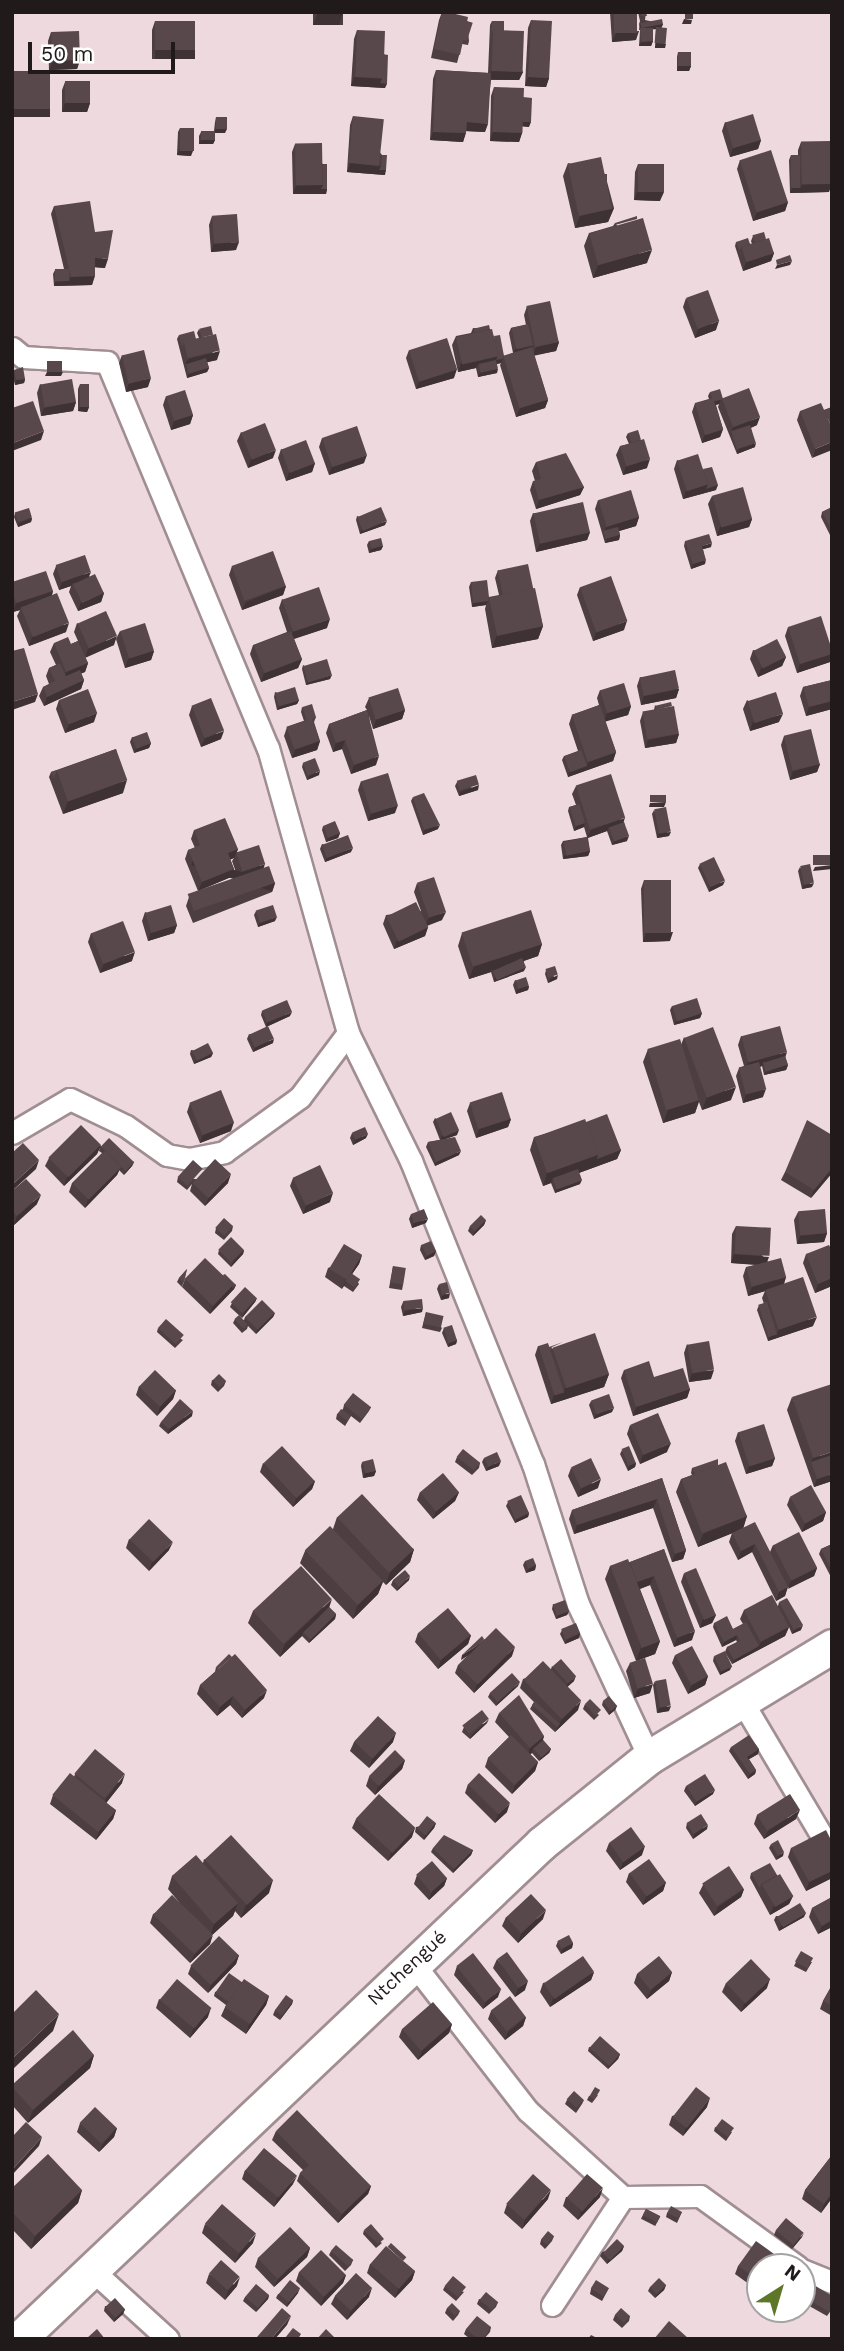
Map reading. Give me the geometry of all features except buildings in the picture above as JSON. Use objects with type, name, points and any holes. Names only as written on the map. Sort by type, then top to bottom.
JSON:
[{"type":"main road","name":"Ntchengué","points":[[19,2339],[542,1843],[649,1756],[740,1698],[832,1646]]},
{"type":"street","points":[[12,348],[23,356],[107,362],[268,748],[348,1032],[411,1161],[533,1464],[578,1604],[649,1756]]},
{"type":"street","points":[[12,1133],[70,1100],[126,1126],[167,1155],[189,1159],[224,1152],[300,1097],[348,1032]]},
{"type":"street","points":[[740,1698],[832,1853]]},
{"type":"street","points":[[413,1963],[528,2111],[623,2197],[699,2196],[778,2253]]},
{"type":"street","points":[[552,2305],[623,2197]]},
{"type":"street","points":[[91,2269],[168,2339]]}]
